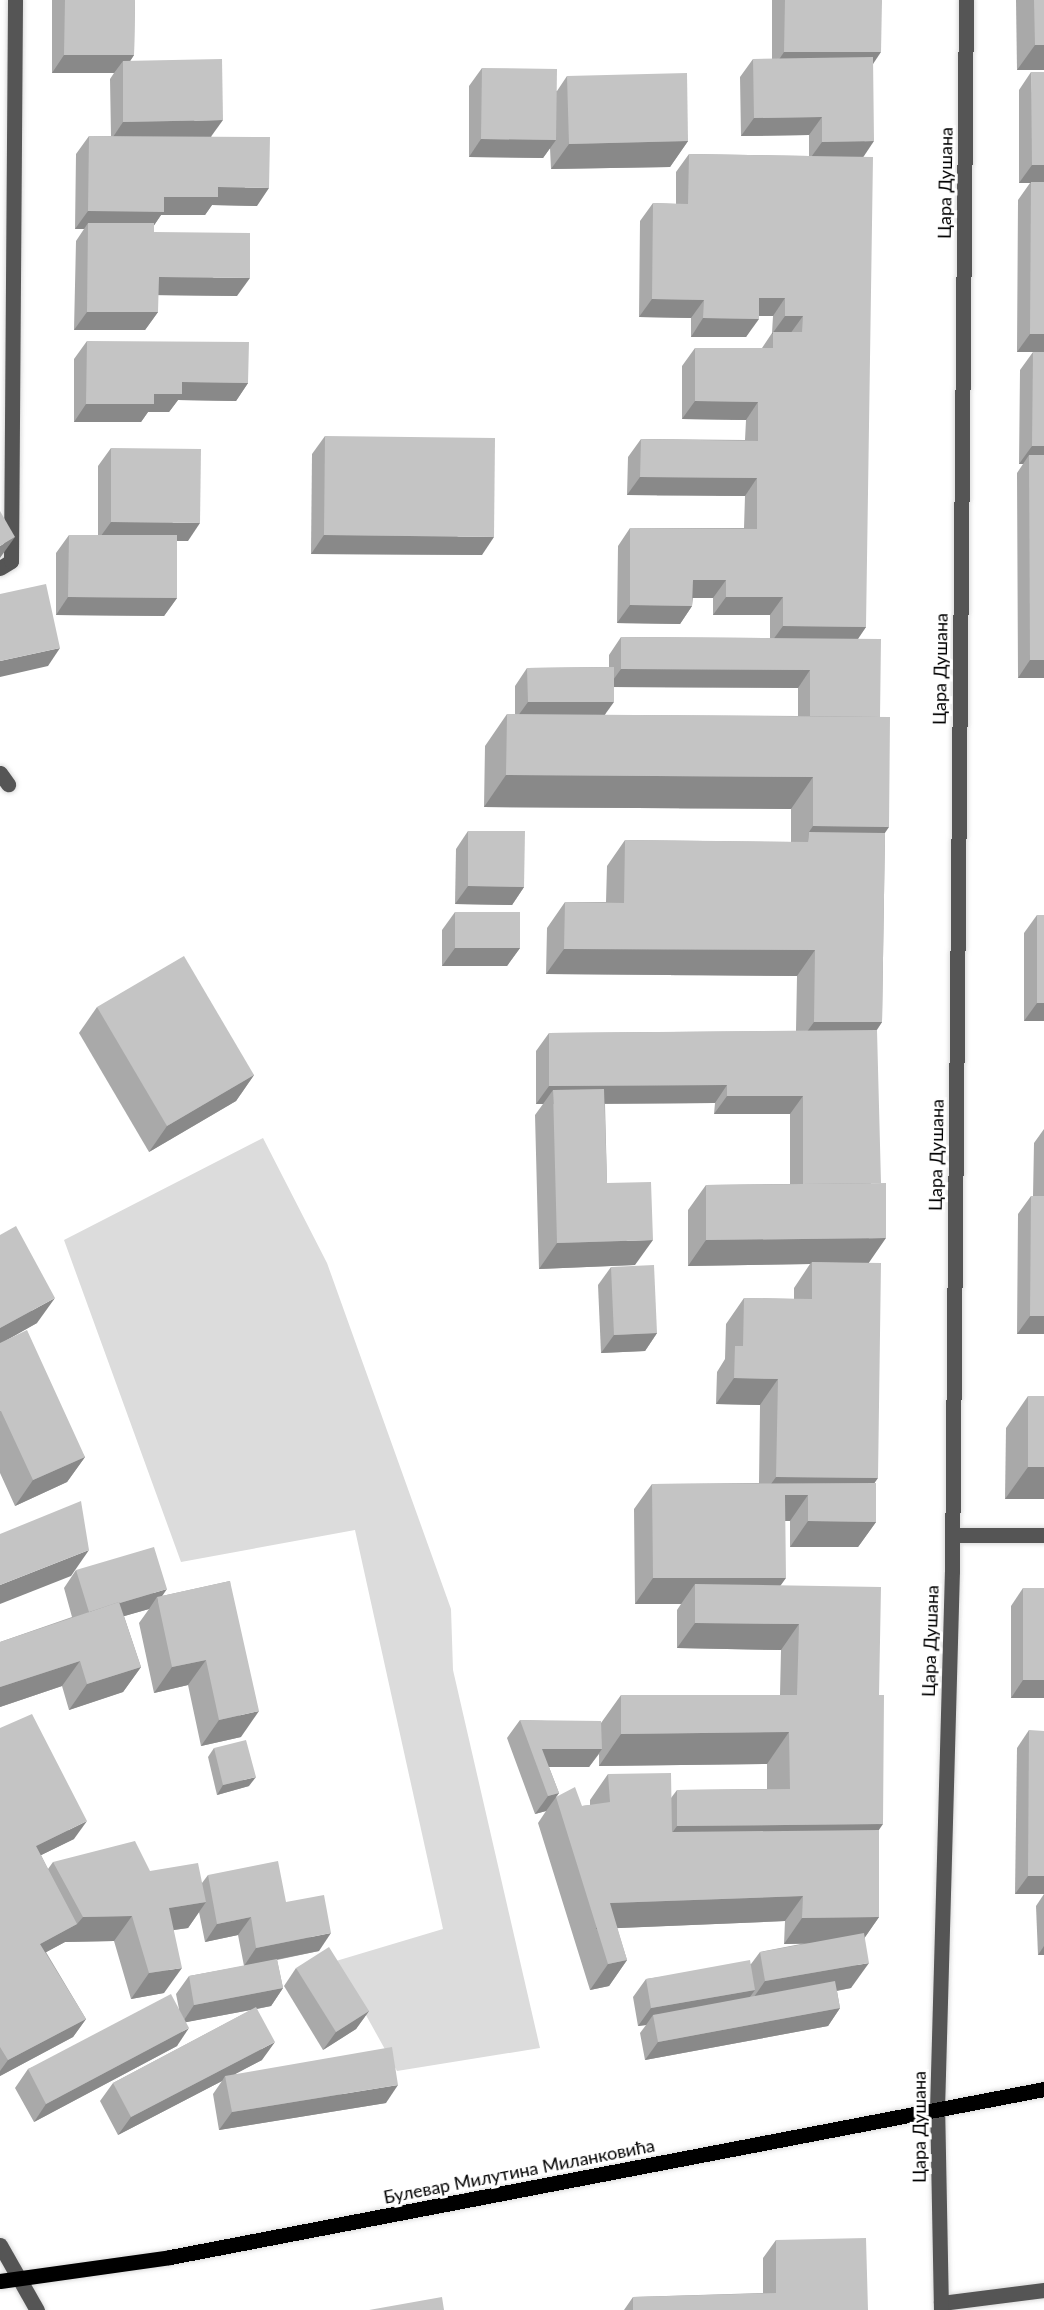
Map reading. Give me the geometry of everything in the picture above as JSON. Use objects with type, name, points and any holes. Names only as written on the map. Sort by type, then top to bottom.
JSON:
[{"type":"main road","name":"Булевар Милутина Миланковића","points":[[0,2281],[170,2257],[1044,2089]]},
{"type":"street","points":[[6,564],[15,0]]},
{"type":"street","name":"Цара Душана","points":[[941,2306],[937,2110],[952,1535],[966,0]]},
{"type":"street","points":[[952,1535],[1044,1535]]},
{"type":"street","points":[[0,2245],[17,2279],[37,2310]]},
{"type":"street","points":[[941,2306],[1044,2290]]},
{"type":"shaded area","points":[[263,1138],[327,1263],[451,1609],[453,1670],[540,2048],[397,2071],[336,1961],[443,1929],[355,1530],[181,1562],[64,1240]]},
{"type":"building","points":[[65,0],[135,0],[134,55],[64,55]]},
{"type":"building","points":[[785,0],[882,0],[881,52],[784,52]]},
{"type":"building","points":[[1034,0],[1044,0],[1044,45],[1035,45]]},
{"type":"building","points":[[873,57],[874,141],[822,142],[822,117],[754,118],[753,59]]},
{"type":"building","points":[[222,59],[223,120],[123,122],[123,61]]},
{"type":"building","points":[[482,68],[557,69],[556,140],[481,139]]},
{"type":"building","points":[[1031,72],[1044,72],[1044,165],[1032,165]]},
{"type":"building","points":[[687,73],[688,141],[569,144],[567,76]]},
{"type":"building","points":[[89,136],[270,137],[269,188],[218,187],[218,197],[164,197],[164,212],[88,211]]},
{"type":"building","points":[[689,154],[873,157],[866,627],[783,626],[783,597],[726,597],[726,580],[693,580],[692,606],[630,605],[630,528],[757,529],[757,478],[640,477],[641,439],[758,441],[758,402],[695,401],[695,348],[773,348],[773,332],[802,332],[803,316],[785,316],[785,298],[759,298],[759,319],[703,318],[704,300],[652,299],[653,203],[688,204]]},
{"type":"building","points":[[1031,182],[1044,182],[1044,334],[1030,334]]},
{"type":"building","points":[[88,223],[154,223],[154,232],[250,233],[250,278],[159,277],[158,312],[87,312]]},
{"type":"building","points":[[87,341],[249,342],[248,383],[182,382],[182,394],[154,394],[154,404],[86,404]]},
{"type":"building","points":[[1033,352],[1044,352],[1044,446],[1032,446]]},
{"type":"building","points":[[325,436],[495,438],[494,537],[324,535]]},
{"type":"building","points":[[111,448],[201,449],[200,523],[111,522]]},
{"type":"building","points":[[1029,455],[1044,455],[1044,660],[1030,660]]},
{"type":"building","points":[[0,511],[15,537],[0,546]]},
{"type":"building","points":[[69,535],[177,535],[177,598],[68,597]]},
{"type":"building","points":[[46,584],[60,648],[0,661],[0,594]]},
{"type":"building","points":[[621,637],[881,639],[880,717],[810,716],[810,670],[621,669]]},
{"type":"building","points":[[614,667],[614,702],[528,702],[527,668]]},
{"type":"building","points":[[507,714],[890,717],[889,827],[813,826],[813,777],[506,775]]},
{"type":"building","points":[[468,831],[525,831],[524,887],[468,886]]},
{"type":"building","points":[[809,832],[885,833],[882,1022],[814,1022],[815,950],[564,949],[565,902],[624,903],[625,840],[808,842]]},
{"type":"building","points":[[455,912],[520,912],[520,948],[455,948]]},
{"type":"building","points":[[1037,915],[1044,915],[1044,1003],[1037,1003]]},
{"type":"building","points":[[184,956],[254,1075],[167,1126],[97,1007]]},
{"type":"building","points":[[877,1030],[881,1183],[803,1184],[803,1096],[727,1096],[727,1085],[549,1086],[549,1033]]},
{"type":"building","points":[[604,1089],[607,1183],[651,1182],[653,1240],[557,1243],[553,1090]]},
{"type":"building","points":[[886,1183],[886,1238],[706,1240],[706,1185]]},
{"type":"building","points":[[1031,1196],[1044,1196],[1044,1316],[1030,1316]]},
{"type":"building","points":[[16,1226],[55,1298],[0,1328],[0,1235]]},
{"type":"building","points":[[812,1262],[881,1263],[878,1478],[776,1477],[778,1379],[734,1378],[735,1346],[743,1346],[744,1298],[812,1299]]},
{"type":"building","points":[[654,1265],[657,1333],[614,1335],[611,1267]]},
{"type":"building","points":[[27,1330],[85,1457],[33,1480],[0,1411],[0,1343]]},
{"type":"building","points":[[1028,1396],[1044,1396],[1044,1467],[1028,1467]]},
{"type":"building","points":[[876,1483],[876,1522],[808,1521],[808,1495],[785,1495],[786,1578],[653,1578],[652,1484]]},
{"type":"building","points":[[81,1501],[89,1550],[0,1585],[0,1534]]},
{"type":"building","points":[[154,1547],[167,1589],[89,1612],[76,1570]]},
{"type":"building","points":[[230,1581],[259,1711],[219,1720],[206,1660],[172,1667],[157,1597]]},
{"type":"building","points":[[695,1584],[881,1587],[879,1695],[797,1695],[799,1624],[695,1623]]},
{"type":"building","points":[[1023,1588],[1044,1588],[1044,1680],[1023,1680]]},
{"type":"building","points":[[119,1602],[141,1667],[87,1684],[80,1661],[0,1687],[0,1642]]},
{"type":"building","points":[[621,1695],[884,1695],[883,1824],[677,1826],[677,1790],[790,1789],[789,1732],[621,1734]]},
{"type":"building","points":[[32,1714],[87,1821],[36,1846],[77,1924],[40,1944],[86,2019],[8,2060],[0,2047],[0,1728]]},
{"type":"building","points":[[520,1720],[601,1721],[602,1749],[542,1749],[559,1793],[548,1796]]},
{"type":"building","points":[[1029,1730],[1044,1731],[1044,1876],[1028,1876]]},
{"type":"building","points":[[246,1740],[256,1777],[223,1785],[214,1748]]},
{"type":"building","points":[[671,1773],[672,1832],[879,1830],[879,1917],[802,1918],[803,1896],[610,1903],[627,1960],[608,1964],[556,1797],[575,1787],[582,1806],[610,1802],[608,1774]]},
{"type":"building","points":[[135,1841],[150,1871],[198,1863],[206,1902],[169,1908],[182,1968],[149,1973],[132,1916],[83,1917],[53,1862]]},
{"type":"building","points":[[278,1861],[286,1902],[324,1895],[331,1933],[256,1948],[251,1917],[217,1924],[208,1875]]},
{"type":"building","points":[[864,1933],[869,1963],[765,1981],[760,1952]]},
{"type":"building","points":[[329,1947],[369,2011],[336,2032],[296,1968]]},
{"type":"building","points":[[277,1959],[283,1988],[194,2005],[189,1976]]},
{"type":"building","points":[[750,1960],[755,1990],[651,2008],[646,1979]]},
{"type":"building","points":[[835,1981],[840,2008],[658,2042],[653,2015]]},
{"type":"building","points":[[171,1994],[189,2028],[46,2104],[28,2069]]},
{"type":"building","points":[[256,2007],[275,2042],[131,2117],[113,2083]]},
{"type":"building","points":[[392,2047],[398,2085],[232,2112],[225,2076]]},
{"type":"building","points":[[866,2238],[868,2310],[633,2310],[633,2297],[776,2293],[776,2240]]},
{"type":"building","points":[[442,2297],[444,2310],[369,2310]]}]
